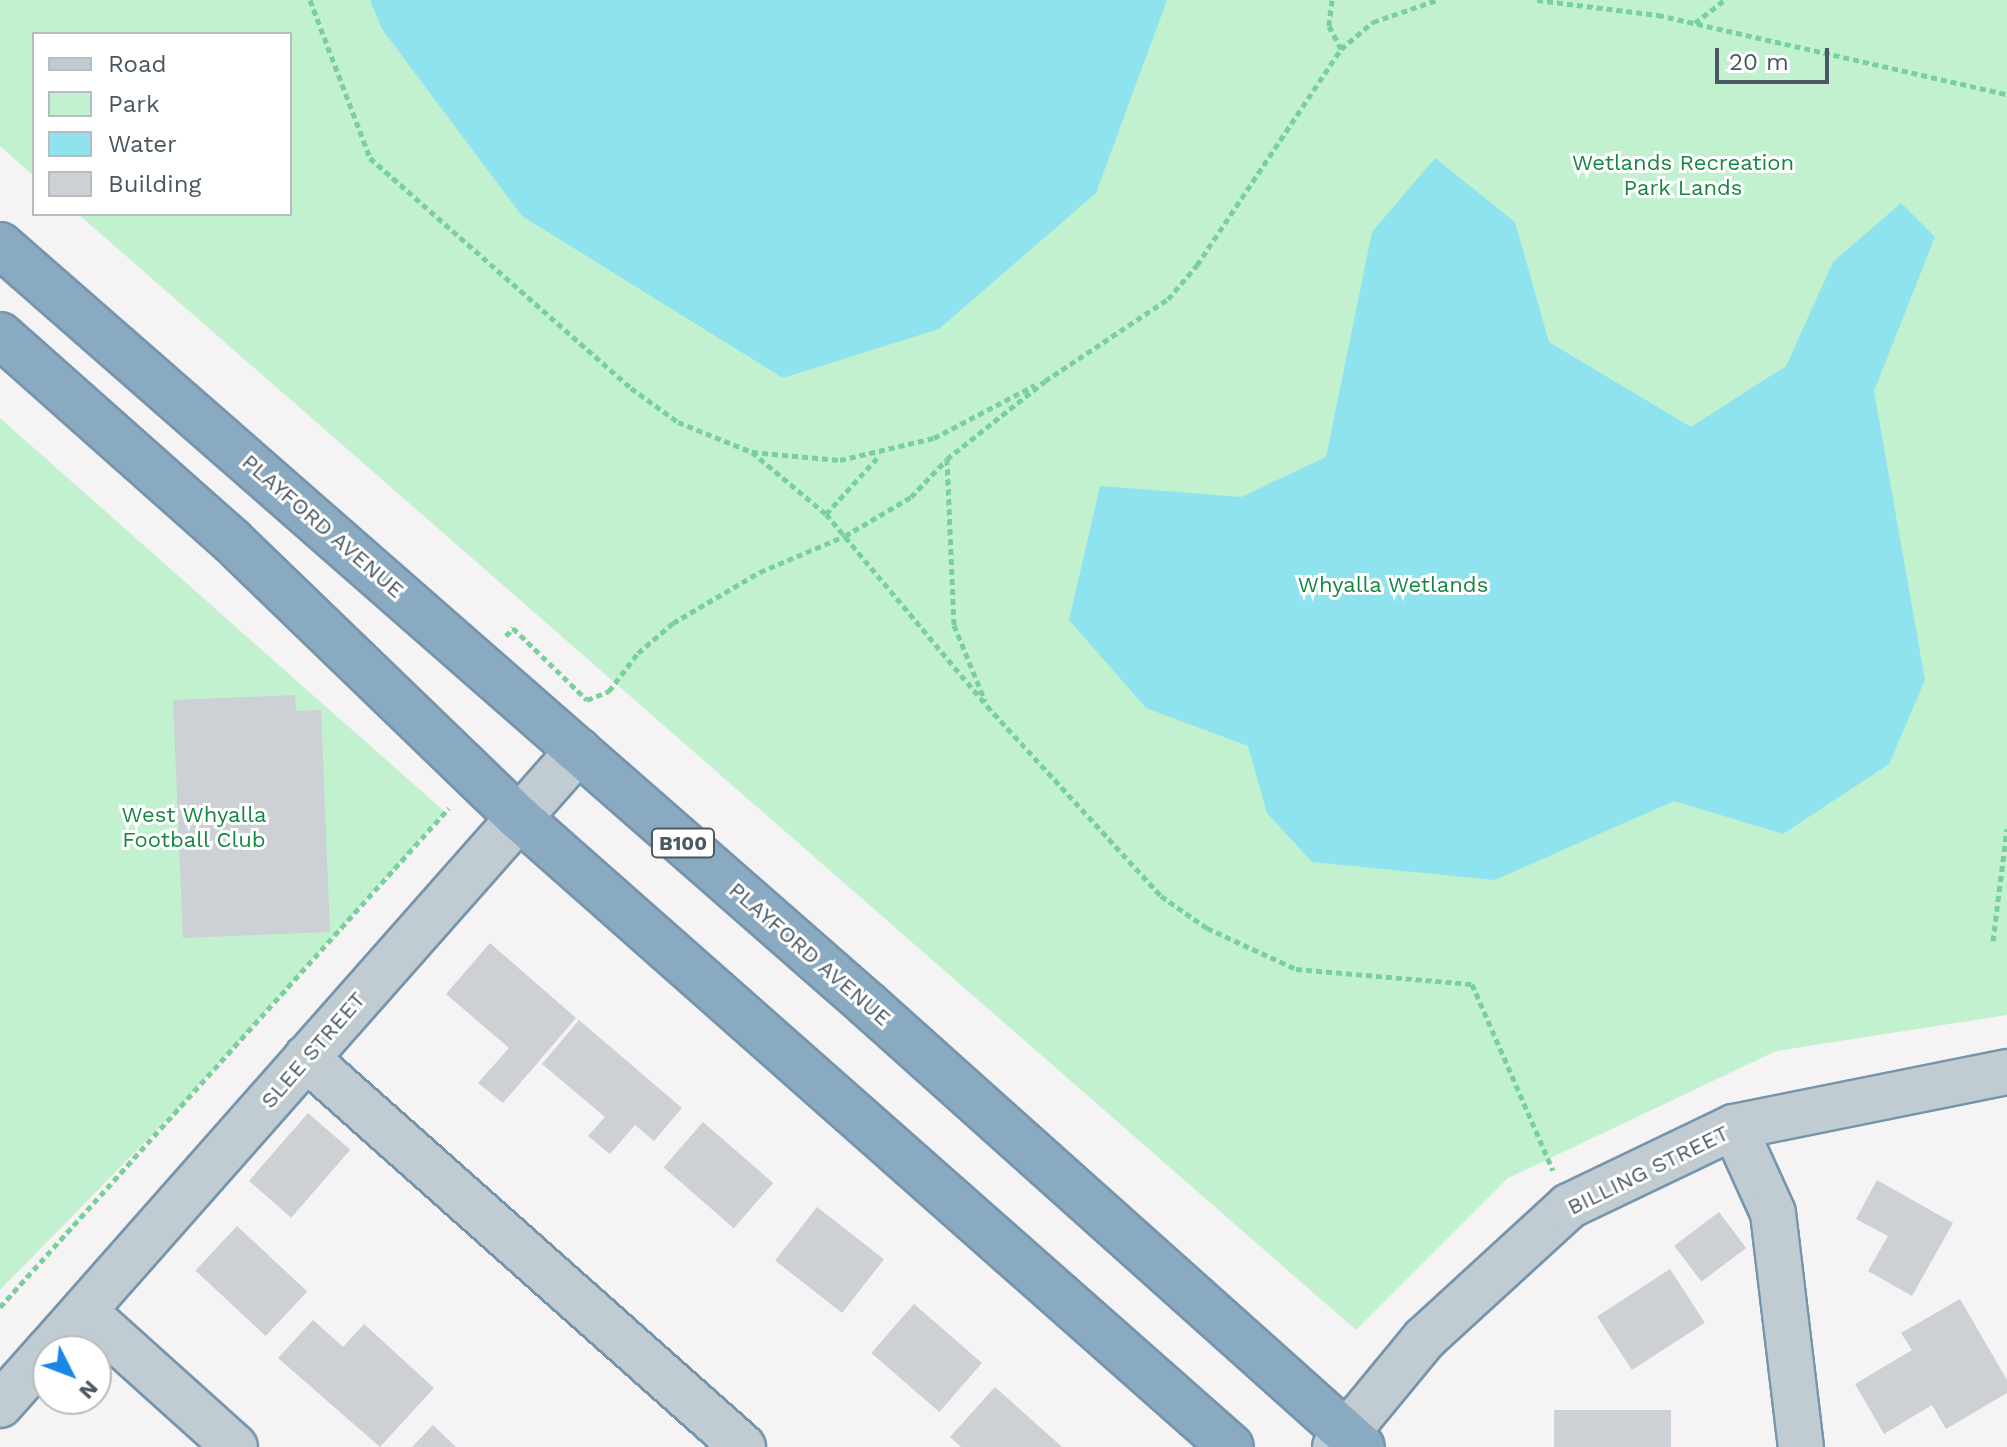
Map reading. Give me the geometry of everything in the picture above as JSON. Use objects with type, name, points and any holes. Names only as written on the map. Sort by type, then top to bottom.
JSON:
[{"type":"highway","name":"PLAYFORD AVENUE","points":[[0,245],[479,662],[1348,1442]]},
{"type":"highway","points":[[0,335],[232,541],[518,817],[1231,1447]]},
{"type":"street","name":"SLEE STREET","points":[[62,1335],[578,751]]},
{"type":"street","points":[[306,1058],[743,1447]]},
{"type":"street","name":"BILLING STREET","points":[[1348,1442],[1424,1339],[1569,1206],[1734,1127],[2007,1072]]},
{"type":"street","points":[[1734,1127],[1773,1213],[1801,1447]]},
{"type":"street","points":[[84,1311],[235,1447]]},
{"type":"street","name":"SLEE STREET","points":[[0,1405],[32,1369]]},
{"type":"path","points":[[310,0],[370,158],[646,402],[710,438],[752,452],[795,459],[880,454],[934,438],[1045,381]]},
{"type":"path","points":[[1332,0],[1329,26],[1341,49]]},
{"type":"path","points":[[479,662],[513,628],[587,700],[609,691],[638,653],[673,623],[760,572],[845,536],[911,497],[947,459],[1045,381],[1168,299],[1197,265],[1341,49],[1373,22],[1437,0]]},
{"type":"path","points":[[1537,0],[1695,23],[2007,94]]},
{"type":"path","points":[[1695,23],[1724,0]]},
{"type":"path","points":[[752,452],[826,514],[987,706],[1161,896],[1207,928],[1296,969],[1472,984],[1569,1206]]},
{"type":"path","points":[[826,514],[880,454]]},
{"type":"path","points":[[947,459],[954,625],[987,706]]},
{"type":"path","points":[[0,1307],[453,803]]},
{"type":"path","points":[[1993,941],[2007,829]]},
{"type":"green space","name":"Whyalla Wetlands","points":[[0,0],[2007,0],[2007,1015],[1776,1051],[1508,1178],[1356,1330],[80,216],[292,216],[292,32],[32,32],[32,174],[0,146]]},
{"type":"green space","name":"West Whyalla Football Club","points":[[0,418],[445,812],[183,1103],[0,1290]]},
{"type":"water","points":[[370,0],[1167,0],[1096,193],[939,329],[783,378],[522,216],[382,29]]},
{"type":"water","points":[[1435,158],[1515,222],[1549,342],[1691,427],[1786,366],[1833,262],[1901,203],[1935,237],[1874,391],[1925,680],[1889,764],[1783,834],[1674,801],[1495,880],[1312,862],[1267,813],[1248,746],[1146,708],[1069,620],[1100,486],[1241,497],[1326,457],[1372,232]]},
{"type":"building","points":[[295,695],[296,711],[321,710],[330,932],[183,938],[173,700]]},
{"type":"building","points":[[490,943],[576,1018],[503,1103],[478,1083],[509,1048],[446,994]]},
{"type":"building","points":[[579,1020],[682,1108],[654,1141],[635,1125],[610,1154],[588,1136],[605,1117],[542,1064]]},
{"type":"building","points":[[308,1113],[350,1150],[291,1218],[249,1181]]},
{"type":"building","points":[[703,1122],[773,1183],[734,1228],[664,1167]]},
{"type":"building","points":[[1877,1180],[1953,1223],[1912,1296],[1868,1271],[1888,1236],[1856,1219]]},
{"type":"building","points":[[817,1207],[884,1259],[842,1313],[775,1261]]},
{"type":"building","points":[[1719,1212],[1746,1248],[1701,1282],[1674,1246]]},
{"type":"building","points":[[237,1226],[307,1291],[266,1336],[195,1271]]},
{"type":"building","points":[[1670,1269],[1705,1323],[1632,1370],[1597,1316]]},
{"type":"building","points":[[1960,1299],[2007,1380],[2007,1393],[1946,1429],[1932,1405],[1884,1434],[1855,1384],[1912,1350],[1901,1333]]},
{"type":"building","points":[[914,1304],[982,1363],[939,1412],[871,1353]]},
{"type":"building","points":[[313,1320],[343,1347],[364,1324],[434,1388],[380,1447],[278,1358]]},
{"type":"building","points":[[995,1387],[1062,1447],[961,1447],[950,1437]]},
{"type":"building","points":[[1554,1410],[1671,1410],[1671,1447],[1554,1447]]},
{"type":"building","points":[[433,1425],[456,1447],[412,1447]]},
{"type":"park label","name":"Wetlands Recreation Park Lands","points":[[1683,174]]}]
